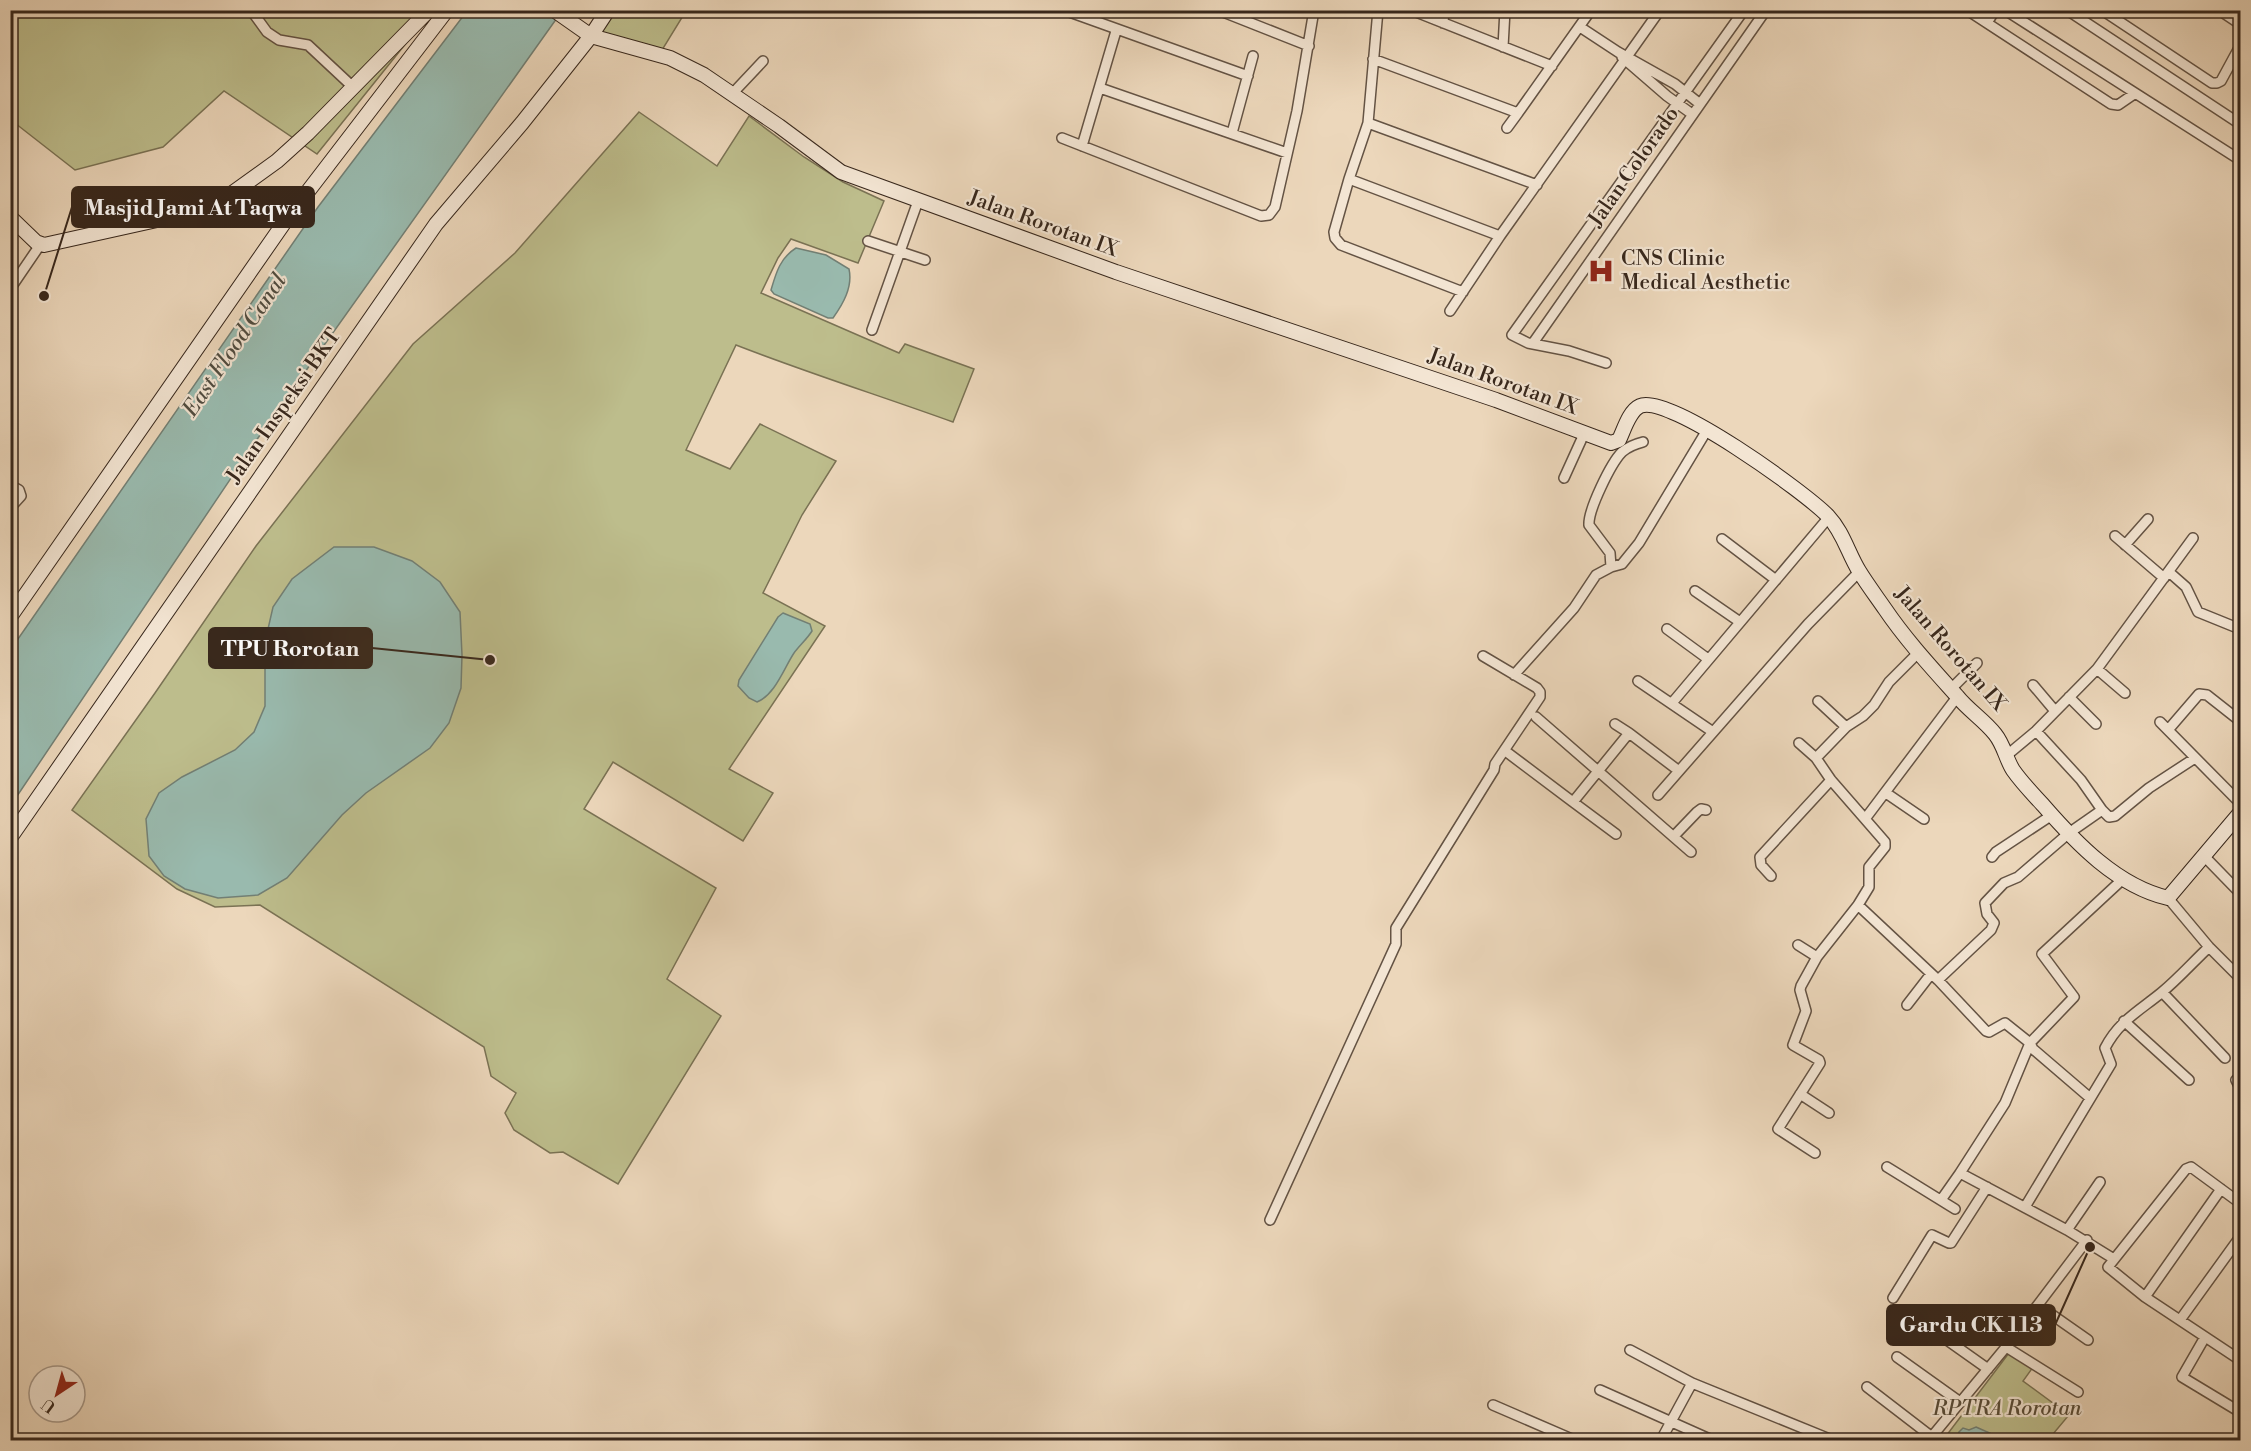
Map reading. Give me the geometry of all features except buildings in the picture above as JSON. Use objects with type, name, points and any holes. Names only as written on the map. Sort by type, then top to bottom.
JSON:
[{"type":"street","points":[[252,10],[267,32],[279,39],[308,45],[350,85]]},
{"type":"street","points":[[10,217],[40,245],[48,245],[165,216],[202,210],[220,202],[276,161],[350,85],[429,10]]},
{"type":"street","points":[[10,617],[286,220],[447,10]]},
{"type":"street","name":"Jalan Rorotan IX","points":[[554,10],[587,33],[679,62],[705,75],[840,171],[918,201],[1116,272],[1475,392],[1614,444],[1619,440],[1634,410],[1647,405],[1707,430],[1787,481],[1829,517],[1839,531],[1859,572],[1889,615],[1954,693],[1995,734],[2019,778],[2096,860],[2149,892],[2168,898]]},
{"type":"street","name":"Jalan Inspeksi BKT","points":[[10,838],[436,224],[522,123],[587,33],[608,10]]},
{"type":"street","points":[[1064,10],[1116,31],[1248,76]]},
{"type":"street","points":[[1084,10],[1094,22]]},
{"type":"street","points":[[1218,10],[1309,46]]},
{"type":"street","points":[[1062,138],[1266,216],[1275,207],[1309,46],[1314,10]]},
{"type":"street","points":[[1378,10],[1368,123],[1349,179],[1334,232],[1335,238],[1341,245],[1463,292]]},
{"type":"street","points":[[1411,10],[1552,66]]},
{"type":"street","points":[[1443,23],[1444,10]]},
{"type":"street","points":[[1503,47],[1505,10]]},
{"type":"street","points":[[1506,128],[1591,10]]},
{"type":"street","points":[[1450,310],[1623,56],[1660,10]]},
{"type":"street","name":"Jalan Colorado","points":[[1744,10],[1512,335],[1533,344],[1766,10]]},
{"type":"street","points":[[1967,10],[2111,104],[2118,105],[2134,94]]},
{"type":"street","points":[[1987,23],[1995,10]]},
{"type":"street","points":[[2005,10],[2241,160]]},
{"type":"street","points":[[2067,10],[2241,124]]},
{"type":"street","points":[[2102,10],[2212,83],[2221,81],[2241,46]]},
{"type":"street","points":[[2219,10],[2241,24]]},
{"type":"street","points":[[1580,27],[1623,56],[1686,92],[1700,104]]},
{"type":"street","points":[[1082,146],[1116,31]]},
{"type":"street","points":[[1232,133],[1253,56]]},
{"type":"street","points":[[1623,56],[1692,114]]},
{"type":"street","points":[[1372,59],[1518,113]]},
{"type":"street","points":[[732,94],[763,61]]},
{"type":"street","points":[[1698,75],[1713,85]]},
{"type":"street","points":[[1100,88],[1287,153]]},
{"type":"street","points":[[1368,123],[1537,185]]},
{"type":"street","points":[[1349,179],[1500,236]]},
{"type":"street","points":[[872,330],[918,201]]},
{"type":"street","points":[[868,241],[925,260]]},
{"type":"street","points":[[10,289],[40,245]]},
{"type":"street","points":[[1533,344],[1569,351],[1606,363]]},
{"type":"street","points":[[1515,675],[1574,609],[1596,575],[1622,564],[1639,543],[1707,430]]},
{"type":"street","points":[[1564,478],[1584,434]]},
{"type":"street","points":[[1611,567],[1610,553],[1589,525],[1589,520],[1617,459],[1628,447],[1643,442]]},
{"type":"street","points":[[10,485],[19,490],[21,496],[10,508]]},
{"type":"street","points":[[1672,704],[1829,517]]},
{"type":"street","points":[[2125,545],[2148,519]]},
{"type":"street","points":[[2115,536],[2166,575],[2186,587],[2198,612],[2241,629]]},
{"type":"street","points":[[2006,756],[2036,731],[2097,669],[2193,537]]},
{"type":"street","points":[[1722,539],[1776,580]]},
{"type":"street","points":[[1658,795],[1808,624],[1859,572]]},
{"type":"street","points":[[1695,591],[1740,622]]},
{"type":"street","points":[[1668,629],[1708,659]]},
{"type":"street","points":[[1816,758],[1846,727],[1863,716],[1874,705],[1889,682],[1918,652]]},
{"type":"street","points":[[1270,1220],[1396,944],[1396,928],[1494,770],[1495,764],[1540,697],[1539,690],[1482,656]]},
{"type":"street","points":[[1865,819],[1886,793],[1977,663]]},
{"type":"street","points":[[2097,669],[2125,693]]},
{"type":"street","points":[[1638,681],[1713,732]]},
{"type":"street","points":[[2033,685],[2055,711]]},
{"type":"street","points":[[2168,730],[2199,694],[2207,695],[2240,726]]},
{"type":"street","points":[[2069,697],[2096,724]]},
{"type":"street","points":[[1818,701],[1846,727]]},
{"type":"street","points":[[1536,717],[1691,852]]},
{"type":"street","points":[[2160,722],[2241,803]]},
{"type":"street","points":[[1616,724],[1679,771]]},
{"type":"street","points":[[2036,731],[2081,780],[2109,817],[2115,816],[2149,788],[2195,758]]},
{"type":"street","points":[[1574,802],[1629,733]]},
{"type":"street","points":[[1799,743],[1816,758],[1831,780],[1885,844],[1869,867],[1869,887],[1858,905],[1817,957],[1800,990],[1806,1011],[1793,1044],[1809,1053],[1820,1063],[1778,1129],[1815,1153]]},
{"type":"street","points":[[1508,753],[1616,834]]},
{"type":"street","points":[[1772,876],[1761,865],[1760,856],[1831,780]]},
{"type":"street","points":[[1886,793],[1924,819]]},
{"type":"street","points":[[1674,836],[1697,812],[1701,809],[1706,810]]},
{"type":"street","points":[[1907,1005],[1934,977],[1991,930],[1994,923],[1987,914],[1985,903],[1998,888],[2018,877],[2069,833],[2102,810]]},
{"type":"street","points":[[2241,813],[2168,898],[2209,947],[2241,978]]},
{"type":"street","points":[[1992,857],[1996,852],[2052,815]]},
{"type":"street","points":[[2204,856],[2241,893]]},
{"type":"street","points":[[1941,1200],[2005,1103],[2030,1043],[2074,997],[2042,957],[2042,953],[2124,878]]},
{"type":"street","points":[[1858,905],[1934,977],[1987,1032],[2006,1023],[2090,1097]]},
{"type":"street","points":[[1798,945],[1817,957]]},
{"type":"street","points":[[2025,1207],[2111,1064],[2105,1048],[2124,1021],[2162,992],[2209,947]]},
{"type":"street","points":[[2162,992],[2225,1058]]},
{"type":"street","points":[[2124,1021],[2189,1080]]},
{"type":"street","points":[[1800,1094],[1828,1113]]},
{"type":"street","points":[[1887,1167],[1954,1209]]},
{"type":"street","points":[[2241,1203],[2190,1167],[2109,1266],[2110,1270],[2145,1297],[2241,1360]]},
{"type":"street","points":[[1960,1173],[2087,1240],[2114,1259]]},
{"type":"street","points":[[2067,1230],[2100,1182]]},
{"type":"street","points":[[1893,1298],[1932,1235],[1949,1243],[1952,1242],[1987,1187]]},
{"type":"street","points":[[2145,1297],[2221,1189]]},
{"type":"street","points":[[2180,1320],[2241,1237]]},
{"type":"street","points":[[1867,1387],[1930,1439],[2006,1347],[2087,1240]]},
{"type":"street","points":[[2038,1305],[2088,1340]]},
{"type":"street","points":[[1940,1335],[1988,1369]]},
{"type":"street","points":[[2205,1337],[2182,1377],[2241,1412]]},
{"type":"street","points":[[2006,1347],[2078,1392]]},
{"type":"street","points":[[1630,1350],[1692,1383],[1832,1440]]},
{"type":"street","points":[[1898,1357],[1960,1402]]},
{"type":"street","points":[[1661,1440],[1692,1383]]},
{"type":"street","points":[[1600,1390],[1712,1440]]},
{"type":"street","points":[[1493,1405],[1574,1440]]},
{"type":"green space","points":[[10,11],[432,11],[317,154],[224,91],[163,147],[75,170],[11,120]]},
{"type":"green space","points":[[608,11],[686,11],[659,55],[591,36]]},
{"type":"green space","points":[[639,112],[717,166],[749,116],[804,157],[843,182],[884,201],[858,263],[791,239],[778,258],[761,293],[899,353],[905,344],[974,369],[953,422],[736,345],[686,450],[730,469],[760,424],[836,461],[802,515],[763,593],[825,626],[729,769],[773,793],[743,841],[613,762],[584,809],[716,888],[667,979],[721,1016],[618,1184],[563,1152],[550,1153],[514,1130],[505,1113],[516,1093],[491,1076],[484,1047],[260,905],[215,907],[177,889],[72,810],[256,546],[413,344],[515,253]]},
{"type":"green space","name":"RPTRA Rorotan","points":[[2012,1349],[2036,1363],[2023,1381],[2069,1415],[2048,1440],[1943,1440]]},
{"type":"water","name":"East Flood Canal","points":[[467,11],[562,11],[258,438],[11,805],[11,649],[318,207]]},
{"type":"water","points":[[796,248],[826,255],[849,269],[848,289],[844,301],[833,318],[828,318],[774,294],[771,290],[782,261]]},
{"type":"water","points":[[334,547],[374,547],[412,561],[440,582],[460,612],[461,688],[449,723],[430,748],[366,793],[342,815],[287,878],[258,895],[218,898],[185,889],[164,876],[149,856],[146,819],[159,793],[182,777],[235,750],[254,732],[265,706],[265,642],[273,607],[292,579]]},
{"type":"water","points":[[783,613],[810,624],[812,631],[794,653],[769,694],[757,702],[749,698],[738,686],[739,680],[778,617]]},
{"type":"water","points":[[1976,1427],[2004,1440],[1956,1440],[1963,1428],[1969,1430]]},
{"type":"place","name":"CNS Clinic Medical Aesthetic","points":[[1601,271]]},
{"type":"place","name":"Masjid Jami At Taqwa","points":[[44,296]]},
{"type":"place","name":"TPU Rorotan","points":[[490,660]]},
{"type":"place","name":"Gardu CK 113","points":[[2090,1247]]}]
